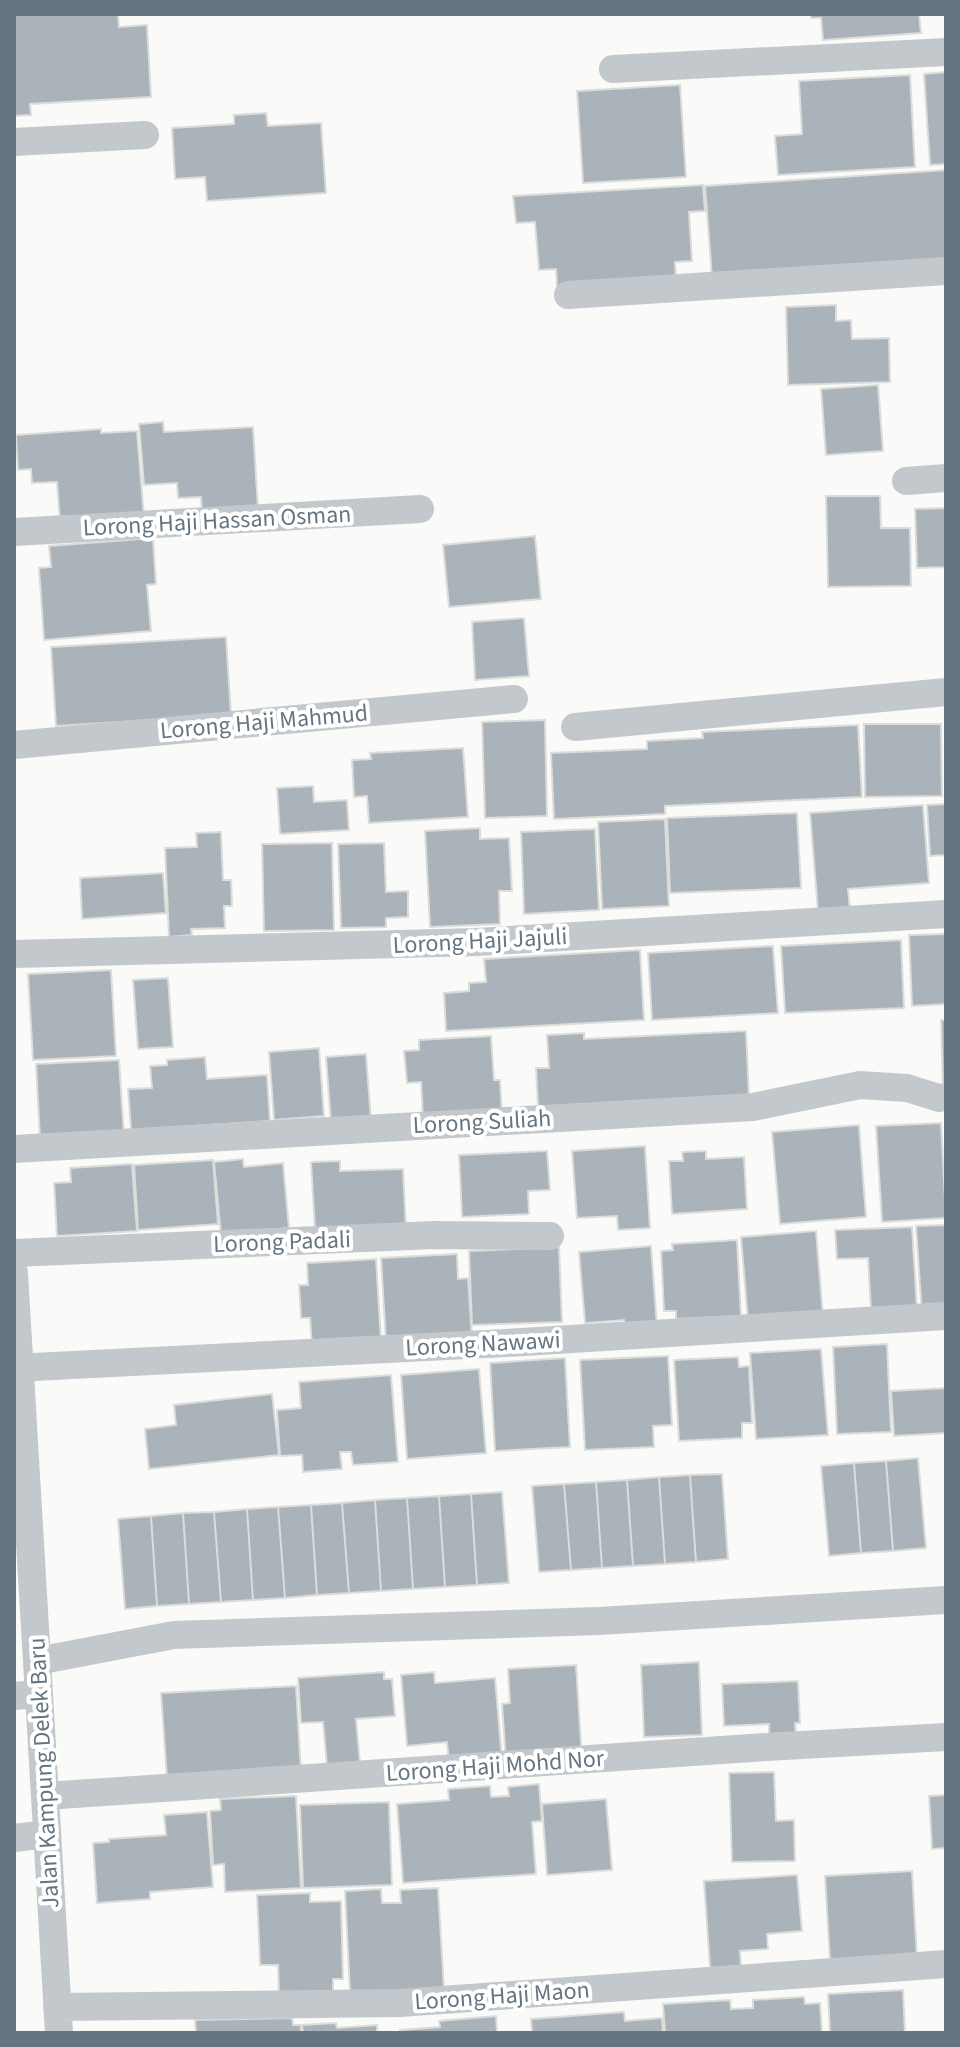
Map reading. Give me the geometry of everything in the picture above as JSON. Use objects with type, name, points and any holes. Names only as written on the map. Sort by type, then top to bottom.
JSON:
[{"type":"street","points":[[613,69],[946,52]]},
{"type":"street","points":[[14,142],[145,135]]},
{"type":"street","points":[[568,295],[946,271]]},
{"type":"street","points":[[906,481],[946,478]]},
{"type":"street","name":"Lorong Haji Hassan Osman","points":[[14,532],[420,509]]},
{"type":"street","points":[[575,727],[946,692]]},
{"type":"street","name":"Lorong Haji Mahmud","points":[[14,745],[514,699]]},
{"type":"street","name":"Lorong Haji Jajuli","points":[[14,954],[477,942],[946,914]]},
{"type":"street","name":"Lorong Suliah","points":[[14,1149],[753,1107],[860,1085],[907,1088],[939,1098],[946,1097]]},
{"type":"street","name":"Lorong Padali","points":[[14,1253],[434,1235],[550,1236]]},
{"type":"street","name":"Jalan Kampung Delek Baru","points":[[14,1273],[21,1500],[37,1661],[26,1695],[45,1796],[58,2020]]},
{"type":"street","name":"Lorong Nawawi","points":[[17,1368],[946,1316]]},
{"type":"street","points":[[37,1661],[174,1635],[599,1621],[946,1600]]},
{"type":"street","name":"Lorong Haji Mohd Nor","points":[[45,1796],[946,1737]]},
{"type":"street","points":[[14,1838],[47,1834]]},
{"type":"street","name":"Lorong Haji Maon","points":[[58,2020],[400,2003],[946,1964]]},
{"type":"building","points":[[14,14],[118,14],[119,27],[147,25],[151,97],[30,104],[31,115],[14,116]]},
{"type":"building","points":[[811,14],[919,14],[921,33],[823,40],[821,18],[811,18]]},
{"type":"building","points":[[946,72],[946,164],[930,165],[924,74]]},
{"type":"building","points":[[910,75],[915,167],[778,175],[775,136],[802,134],[799,81]]},
{"type":"building","points":[[680,85],[686,177],[583,183],[577,91]]},
{"type":"building","points":[[266,113],[268,126],[321,123],[326,193],[207,201],[205,177],[175,179],[172,128],[234,124],[234,115]]},
{"type":"building","points":[[946,170],[946,261],[712,277],[705,186]]},
{"type":"building","points":[[703,185],[705,211],[689,212],[692,261],[675,262],[676,280],[557,287],[556,269],[539,270],[535,222],[516,223],[513,196]]},
{"type":"building","points":[[836,305],[836,321],[851,320],[852,339],[889,338],[890,382],[788,385],[786,307]]},
{"type":"building","points":[[878,385],[883,451],[826,455],[821,389]]},
{"type":"building","points":[[163,422],[164,432],[253,427],[258,509],[202,513],[201,497],[178,498],[177,483],[144,485],[139,424]]},
{"type":"building","points":[[101,429],[101,433],[137,431],[144,517],[60,523],[57,482],[32,483],[31,469],[18,470],[16,435]]},
{"type":"building","points":[[826,496],[880,496],[881,528],[910,528],[911,586],[828,587]]},
{"type":"building","points":[[946,508],[946,567],[917,568],[915,509]]},
{"type":"building","points":[[535,536],[541,599],[449,607],[443,545]]},
{"type":"building","points":[[153,538],[156,584],[147,585],[151,631],[44,640],[39,568],[51,567],[49,546]]},
{"type":"building","points":[[524,618],[529,676],[475,680],[472,622]]},
{"type":"building","points":[[226,637],[231,715],[56,726],[51,647]]},
{"type":"building","points":[[545,720],[547,816],[485,818],[482,722]]},
{"type":"building","points":[[864,724],[941,724],[942,796],[865,797]]},
{"type":"building","points":[[858,725],[862,797],[665,806],[665,814],[554,819],[551,753],[647,749],[647,741],[703,738],[702,732]]},
{"type":"building","points":[[463,748],[468,817],[369,823],[367,796],[354,797],[352,760],[371,759],[370,753]]},
{"type":"building","points":[[313,786],[314,802],[347,800],[349,830],[280,834],[277,788]]},
{"type":"building","points":[[946,804],[946,855],[930,856],[927,805]]},
{"type":"building","points":[[923,805],[929,883],[848,889],[850,910],[818,912],[810,813]]},
{"type":"building","points":[[797,813],[801,888],[670,893],[667,818]]},
{"type":"building","points":[[665,819],[669,906],[602,909],[598,822]]},
{"type":"building","points":[[480,828],[480,839],[509,838],[512,891],[499,891],[500,924],[430,927],[425,831]]},
{"type":"building","points":[[595,829],[599,910],[524,914],[521,832]]},
{"type":"building","points":[[221,832],[223,880],[231,880],[232,906],[224,906],[225,928],[191,929],[192,935],[169,937],[165,848],[197,847],[196,833]]},
{"type":"building","points":[[332,843],[334,930],[264,931],[262,844]]},
{"type":"building","points":[[384,843],[386,892],[408,891],[408,917],[386,918],[386,927],[341,928],[338,844]]},
{"type":"building","points":[[163,873],[166,913],[82,919],[80,878]]},
{"type":"building","points":[[946,934],[946,1004],[912,1006],[909,935]]},
{"type":"building","points":[[901,940],[904,1008],[785,1013],[781,946]]},
{"type":"building","points":[[773,946],[778,1013],[652,1020],[648,953]]},
{"type":"building","points":[[640,950],[644,1020],[446,1031],[444,993],[469,991],[469,983],[486,982],[484,959]]},
{"type":"building","points":[[111,970],[116,1056],[33,1060],[28,974]]},
{"type":"building","points":[[168,978],[173,1047],[138,1049],[133,980]]},
{"type":"building","points":[[941,1020],[946,1020],[946,1088],[943,1088]]},
{"type":"building","points":[[746,1031],[749,1096],[538,1107],[536,1068],[549,1068],[547,1035],[584,1033],[584,1039]]},
{"type":"building","points":[[491,1036],[494,1080],[500,1080],[502,1113],[423,1118],[421,1082],[407,1083],[404,1051],[419,1050],[419,1040]]},
{"type":"building","points":[[319,1048],[324,1116],[274,1120],[269,1052]]},
{"type":"building","points":[[366,1054],[371,1120],[331,1123],[326,1057]]},
{"type":"building","points":[[205,1057],[207,1079],[267,1075],[270,1121],[131,1130],[128,1089],[152,1088],[150,1066],[167,1065],[167,1060]]},
{"type":"building","points":[[119,1060],[124,1135],[40,1139],[36,1064]]},
{"type":"building","points":[[941,1123],[946,1218],[882,1222],[876,1126]]},
{"type":"building","points":[[859,1125],[866,1217],[780,1224],[772,1132]]},
{"type":"building","points":[[645,1146],[650,1228],[618,1230],[617,1216],[577,1218],[572,1151]]},
{"type":"building","points":[[547,1151],[550,1190],[528,1191],[529,1214],[462,1217],[459,1155]]},
{"type":"building","points":[[706,1151],[706,1159],[744,1157],[747,1209],[672,1214],[669,1161],[683,1161],[682,1152]]},
{"type":"building","points":[[243,1159],[244,1167],[283,1163],[289,1228],[221,1235],[214,1162]]},
{"type":"building","points":[[213,1160],[218,1224],[138,1230],[134,1165]]},
{"type":"building","points":[[340,1161],[340,1171],[403,1169],[406,1228],[315,1231],[311,1162]]},
{"type":"building","points":[[132,1164],[137,1231],[57,1236],[54,1183],[71,1182],[70,1168]]},
{"type":"building","points":[[946,1225],[946,1314],[922,1316],[916,1226]]},
{"type":"building","points":[[912,1227],[917,1309],[871,1311],[868,1258],[837,1259],[835,1230]]},
{"type":"building","points":[[816,1231],[823,1316],[748,1321],[741,1237]]},
{"type":"building","points":[[737,1240],[741,1316],[676,1319],[676,1311],[664,1311],[661,1251],[673,1250],[672,1244]]},
{"type":"building","points":[[651,1246],[657,1326],[625,1329],[624,1320],[585,1323],[579,1252]]},
{"type":"building","points":[[559,1247],[562,1322],[472,1325],[469,1251]]},
{"type":"building","points":[[457,1254],[458,1279],[468,1278],[472,1338],[386,1343],[381,1258]]},
{"type":"building","points":[[376,1259],[381,1341],[312,1345],[310,1318],[301,1318],[299,1285],[308,1285],[307,1263]]},
{"type":"building","points":[[887,1344],[891,1432],[837,1434],[833,1347]]},
{"type":"building","points":[[821,1349],[828,1435],[756,1439],[750,1353]]},
{"type":"building","points":[[668,1356],[672,1425],[653,1426],[654,1447],[585,1450],[580,1360]]},
{"type":"building","points":[[738,1357],[739,1367],[749,1366],[752,1423],[742,1423],[742,1438],[679,1441],[674,1360]]},
{"type":"building","points":[[565,1358],[570,1447],[495,1451],[490,1363]]},
{"type":"building","points":[[479,1369],[486,1453],[407,1459],[401,1375]]},
{"type":"building","points":[[391,1375],[398,1462],[353,1465],[351,1452],[340,1452],[342,1469],[303,1472],[302,1455],[280,1456],[277,1410],[301,1408],[299,1382]]},
{"type":"building","points":[[946,1388],[946,1433],[894,1436],[891,1391]]},
{"type":"building","points":[[272,1394],[279,1455],[149,1469],[145,1429],[176,1425],[174,1405]]},
{"type":"building","points":[[918,1458],[926,1548],[893,1551],[886,1461]]},
{"type":"building","points":[[886,1461],[893,1551],[861,1553],[854,1463]]},
{"type":"building","points":[[854,1463],[861,1553],[829,1556],[821,1466]]},
{"type":"building","points":[[722,1474],[728,1559],[696,1562],[690,1475]]},
{"type":"building","points":[[690,1475],[696,1562],[665,1564],[659,1477]]},
{"type":"building","points":[[659,1477],[665,1564],[633,1566],[627,1480]]},
{"type":"building","points":[[627,1480],[633,1566],[602,1568],[596,1482]]},
{"type":"building","points":[[596,1482],[602,1568],[571,1570],[564,1484]]},
{"type":"building","points":[[564,1484],[571,1570],[539,1572],[532,1486]]},
{"type":"building","points":[[502,1492],[509,1583],[477,1585],[471,1494]]},
{"type":"building","points":[[471,1494],[477,1585],[445,1587],[439,1496]]},
{"type":"building","points":[[439,1496],[445,1587],[413,1589],[407,1498]]},
{"type":"building","points":[[407,1498],[413,1589],[381,1591],[375,1500]]},
{"type":"building","points":[[375,1500],[381,1591],[349,1593],[342,1503]]},
{"type":"building","points":[[342,1503],[349,1593],[317,1595],[311,1505]]},
{"type":"building","points":[[311,1505],[317,1595],[285,1598],[278,1507]]},
{"type":"building","points":[[278,1507],[285,1598],[253,1600],[247,1509]]},
{"type":"building","points":[[247,1509],[253,1600],[221,1602],[214,1512]]},
{"type":"building","points":[[214,1512],[221,1602],[189,1604],[183,1513]]},
{"type":"building","points":[[183,1513],[189,1604],[157,1606],[151,1516]]},
{"type":"building","points":[[151,1516],[157,1606],[125,1609],[118,1519]]},
{"type":"building","points":[[699,1662],[702,1735],[644,1737],[641,1665]]},
{"type":"building","points":[[576,1665],[582,1758],[506,1762],[502,1704],[510,1703],[508,1669]]},
{"type":"building","points":[[384,1672],[384,1679],[392,1679],[395,1716],[356,1719],[360,1763],[327,1767],[323,1722],[301,1723],[298,1678]]},
{"type":"building","points":[[434,1672],[435,1683],[495,1678],[502,1759],[449,1763],[447,1742],[407,1746],[401,1675]]},
{"type":"building","points":[[798,1681],[800,1723],[795,1723],[796,1736],[769,1737],[769,1724],[724,1726],[722,1684]]},
{"type":"building","points":[[296,1686],[301,1771],[167,1779],[161,1693]]},
{"type":"building","points":[[774,1772],[776,1821],[794,1820],[795,1861],[732,1862],[729,1773]]},
{"type":"building","points":[[539,1784],[542,1821],[532,1822],[536,1874],[403,1883],[397,1804],[449,1800],[448,1789],[490,1786],[491,1797],[509,1796],[508,1787]]},
{"type":"building","points":[[946,1795],[946,1848],[932,1849],[929,1796]]},
{"type":"building","points":[[296,1796],[301,1888],[225,1892],[224,1864],[213,1865],[210,1811],[221,1810],[220,1799]]},
{"type":"building","points":[[606,1799],[612,1870],[547,1875],[542,1804]]},
{"type":"building","points":[[389,1802],[392,1885],[303,1888],[300,1805]]},
{"type":"building","points":[[207,1812],[213,1887],[150,1892],[150,1899],[97,1903],[93,1843],[166,1835],[164,1815]]},
{"type":"building","points":[[912,1871],[917,1957],[830,1962],[825,1876]]},
{"type":"building","points":[[797,1875],[802,1931],[767,1934],[768,1949],[740,1951],[741,1966],[710,1968],[704,1881]]},
{"type":"building","points":[[438,1888],[444,1989],[350,1993],[345,1891],[381,1889],[382,1903],[401,1903],[400,1890]]},
{"type":"building","points":[[310,1893],[310,1902],[341,1901],[343,1979],[333,1979],[333,1994],[279,1995],[278,1965],[260,1965],[257,1895]]},
{"type":"building","points":[[903,1990],[905,2033],[830,2033],[828,1994]]},
{"type":"building","points":[[804,1997],[805,2004],[820,2003],[822,2033],[665,2033],[663,2004],[730,2000],[731,2009],[753,2008],[753,2000]]},
{"type":"building","points":[[624,2012],[625,2021],[662,2018],[663,2033],[532,2033],[531,2019]]},
{"type":"building","points":[[496,2016],[497,2033],[400,2033],[400,2030],[440,2027],[439,2021]]},
{"type":"building","points":[[292,2018],[293,2025],[301,2025],[301,2033],[196,2033],[195,2020]]},
{"type":"building","points":[[336,2023],[337,2028],[377,2025],[377,2033],[303,2033],[302,2025]]}]
